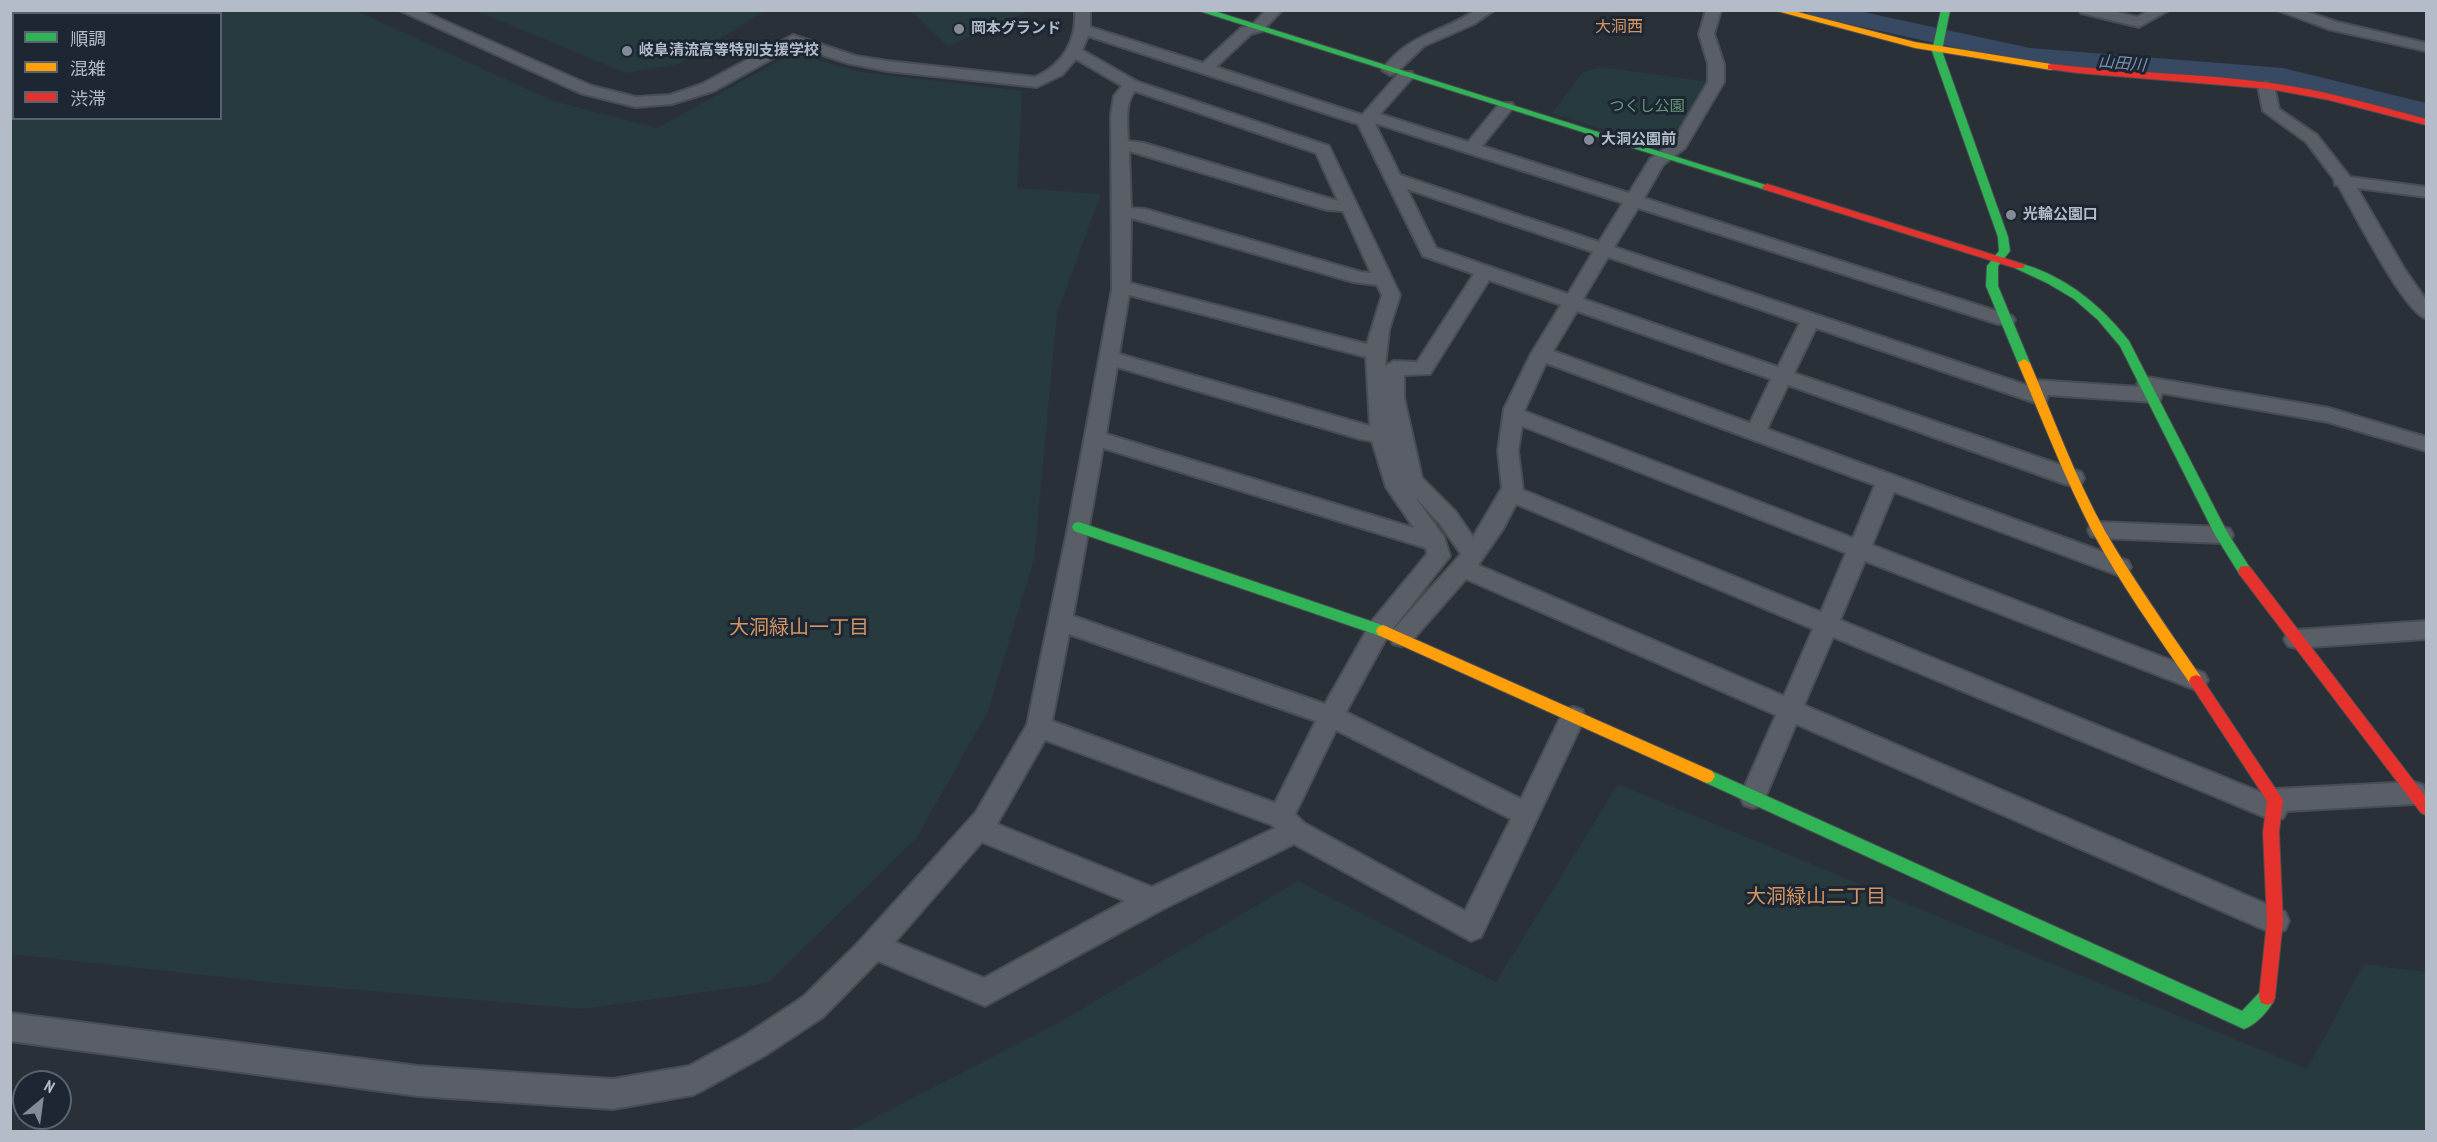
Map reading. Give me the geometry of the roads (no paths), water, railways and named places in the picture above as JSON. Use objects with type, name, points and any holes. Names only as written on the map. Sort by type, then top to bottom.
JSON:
[{"type":"street","points":[[406,10],[561,78],[609,97],[639,103],[677,98],[705,88],[793,40],[853,60],[887,66],[1038,82],[1053,76],[1073,51],[1084,31],[1082,10]]},
{"type":"street","points":[[1200,10],[2000,259],[2036,272],[2075,294],[2106,317],[2126,344],[2222,535],[2296,639],[2422,800]]},
{"type":"street","points":[[1206,68],[1246,31],[1257,28],[1275,10]]},
{"type":"street","points":[[1365,121],[1398,73],[1410,49],[1438,33],[1476,19],[1487,10]]},
{"type":"street","points":[[1390,632],[1468,561],[1495,523],[1513,488],[1508,451],[1513,415],[1540,354],[1659,159],[1674,152],[1716,82],[1716,64],[1705,40],[1706,24],[1714,10]]},
{"type":"street","points":[[1777,10],[1814,22],[2063,69],[2266,86],[2325,96],[2427,122]]},
{"type":"street","points":[[1079,527],[1390,632],[2244,1021],[2269,995],[2274,921],[2271,832],[2275,805],[2196,680],[2120,567],[2099,530],[2073,478],[2005,320],[1992,286],[1993,266],[2005,250],[2003,237],[1937,46],[1946,10]]},
{"type":"street","points":[[2086,10],[2139,22],[2151,12]]},
{"type":"street","points":[[2284,10],[2333,26],[2427,47]]},
{"type":"street","points":[[1084,31],[1206,68],[1365,121],[1379,119],[2005,320]]},
{"type":"street","points":[[873,946],[985,992],[1288,824],[1331,716],[1390,632],[1439,556],[1436,543],[1396,487],[1376,408],[1378,331],[1391,295],[1323,150],[1132,85],[1073,51]]},
{"type":"street","points":[[10,1028],[418,1081],[613,1094],[693,1080],[754,1046],[813,1007],[873,946],[978,828],[1040,727],[1111,358],[1121,289],[1122,213],[1119,115],[1122,96],[1132,85]]},
{"type":"street","points":[[2266,86],[2271,111],[2315,142],[2407,289],[2427,312]]},
{"type":"street","points":[[1471,149],[1506,106]]},
{"type":"street","points":[[1365,121],[1429,252],[2073,478]]},
{"type":"street","points":[[1121,146],[1138,147],[1333,206],[1348,206]]},
{"type":"street","points":[[1392,178],[1811,319],[2037,392],[2150,390],[2329,415],[2427,444]]},
{"type":"street","points":[[2341,181],[2427,192]]},
{"type":"street","points":[[1122,213],[1139,213],[1360,278],[1383,279]]},
{"type":"street","points":[[1485,272],[1423,369],[1394,368],[1395,398],[1412,480],[1448,518],[1468,561],[1791,711],[2274,921]]},
{"type":"street","points":[[1121,289],[1136,289],[1378,354]]},
{"type":"street","points":[[1755,433],[1811,319]]},
{"type":"street","points":[[1540,354],[2120,567]]},
{"type":"street","points":[[1111,358],[1360,432],[1381,434]]},
{"type":"street","points":[[1513,415],[2196,680]]},
{"type":"street","points":[[1096,438],[1436,543]]},
{"type":"street","points":[[1753,797],[1888,481]]},
{"type":"street","points":[[1510,493],[1828,625],[2275,805],[2422,800]]},
{"type":"street","points":[[2099,530],[2222,535]]},
{"type":"street","points":[[1060,621],[1331,716],[1526,814]]},
{"type":"street","points":[[2296,639],[2427,630]]},
{"type":"street","points":[[1040,727],[1288,824],[1471,928],[1573,717]]},
{"type":"street","points":[[978,828],[1153,900]]},
{"type":"waterway","name":"山田川","points":[[1817,10],[2030,56],[2283,76],[2426,111]]},
{"type":"place","name":"岡本グランド","points":[[959,29]]},
{"type":"place","name":"岐阜清流高等特別支援学校","points":[[627,51]]},
{"type":"place","name":"大洞公園前","points":[[1589,140]]},
{"type":"place","name":"光輪公園口","points":[[2011,215]]},
{"type":"district","name":"大洞西","points":[[1619,27]]},
{"type":"district","name":"大洞緑山一丁目","points":[[799,628]]},
{"type":"district","name":"大洞緑山二丁目","points":[[1816,897]]},
{"type":"park label","name":"つくし公園","points":[[1647,107]]}]
